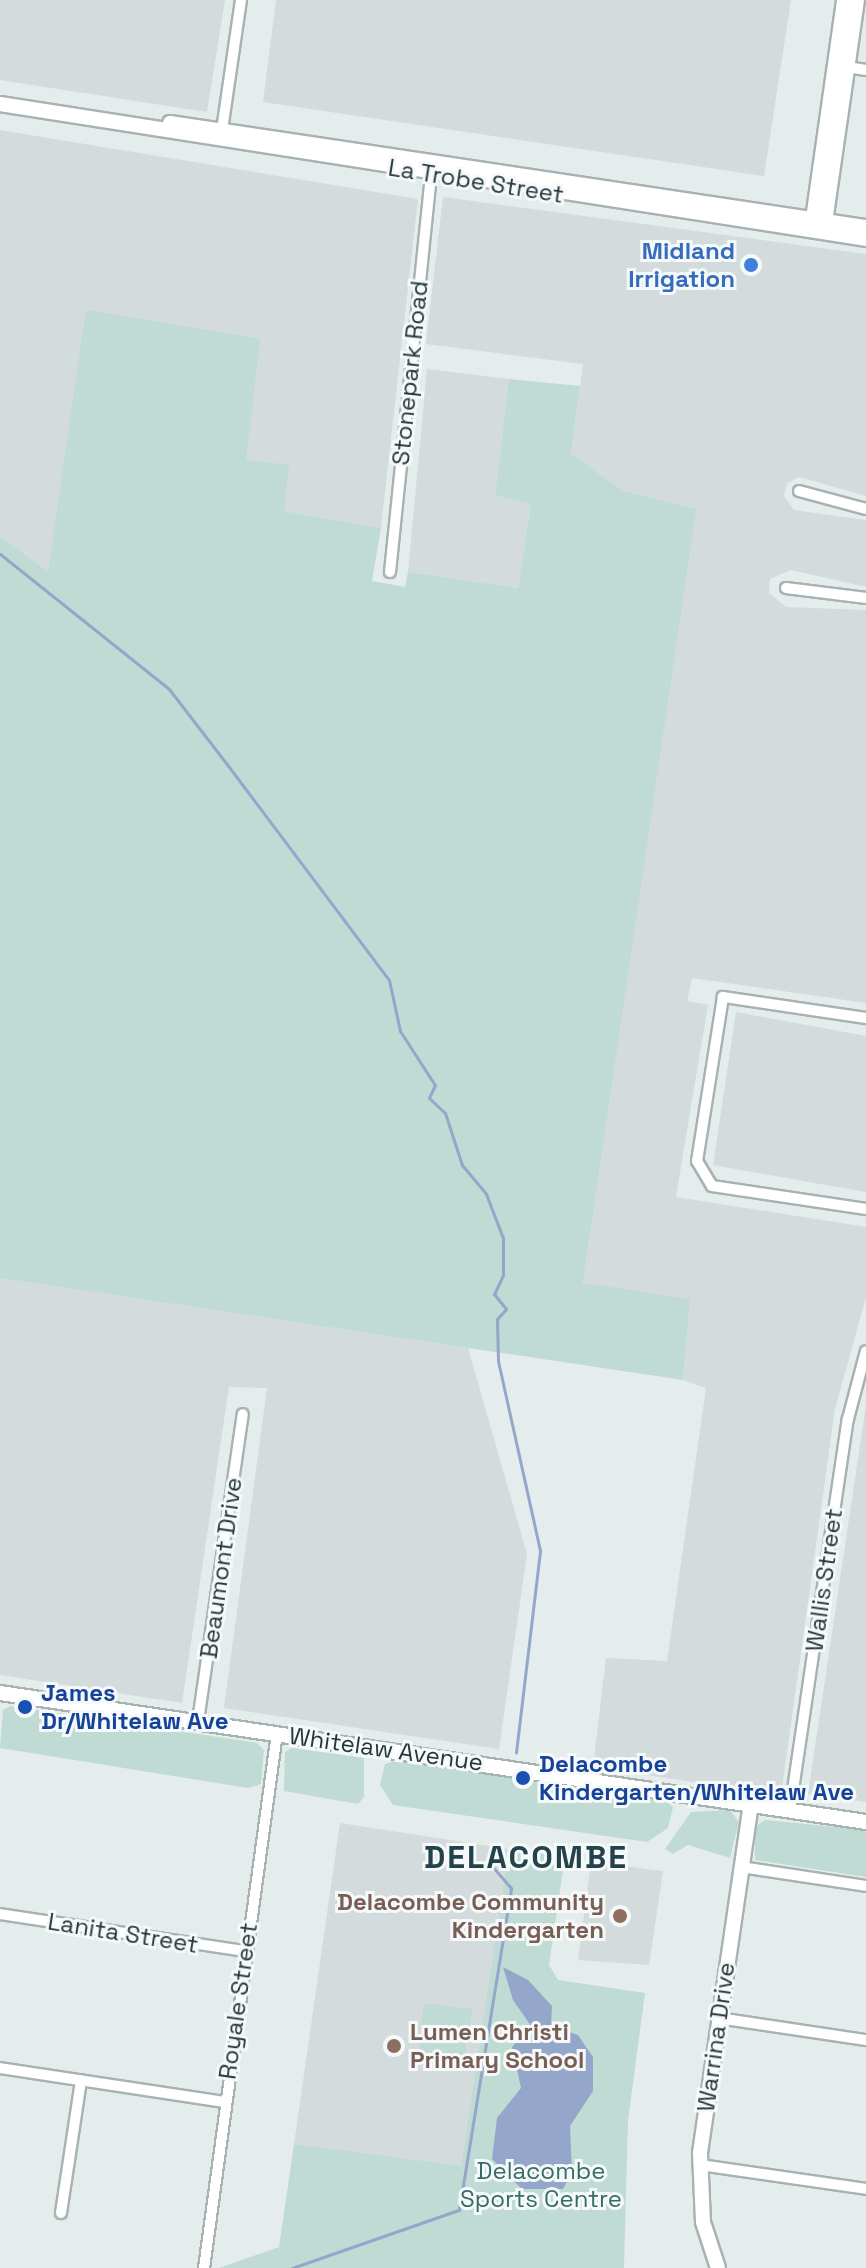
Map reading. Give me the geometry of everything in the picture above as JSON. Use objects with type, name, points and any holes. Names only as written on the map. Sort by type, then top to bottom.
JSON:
[{"type":"street","points":[[221,135],[241,0]]},
{"type":"street","points":[[842,66],[844,0]]},
{"type":"street","points":[[818,226],[842,66],[857,0]]},
{"type":"street","points":[[842,66],[866,70]]},
{"type":"street","name":"La Trobe Street","points":[[0,104],[818,226],[866,239]]},
{"type":"street","name":"Stonepark Road","points":[[390,572],[431,169]]},
{"type":"street","name":"La Trobe Street","points":[[818,226],[866,227]]},
{"type":"street","points":[[799,491],[866,509]]},
{"type":"street","points":[[786,588],[866,598]]},
{"type":"street","points":[[866,1018],[723,997],[697,1161],[701,1178],[712,1186],[866,1209]]},
{"type":"street","name":"Wallis Street","points":[[790,1810],[848,1419],[866,1351]]},
{"type":"street","name":"Beaumont Drive","points":[[198,1721],[243,1414]]},
{"type":"street","name":"Whitelaw Avenue","points":[[0,1693],[866,1822]]},
{"type":"street","name":"Royale Street","points":[[204,2268],[224,2102],[277,1733]]},
{"type":"street","name":"Warrina Drive","points":[[718,2268],[703,2222],[700,2165],[718,2018],[751,1804]]},
{"type":"street","points":[[741,1867],[866,1886]]},
{"type":"street","name":"Lanita Street","points":[[0,1914],[245,1951]]},
{"type":"street","points":[[718,2018],[866,2040]]},
{"type":"street","points":[[0,2068],[224,2102]]},
{"type":"street","points":[[61,2213],[81,2080]]},
{"type":"street","points":[[700,2165],[866,2189]]},
{"type":"shaded area","points":[[0,0],[225,0],[207,112],[0,80]]},
{"type":"shaded area","points":[[276,0],[791,0],[764,176],[263,102]]},
{"type":"shaded area","points":[[0,130],[418,199],[381,528],[284,511],[246,460],[87,310],[48,571],[0,537]]},
{"type":"shaded area","points":[[443,197],[866,254],[866,496],[799,477],[787,483],[784,496],[794,510],[866,520],[866,587],[791,570],[770,579],[769,593],[786,607],[866,610],[866,1003],[692,978],[687,1001],[708,1005],[676,1197],[866,1227],[866,1297],[835,1409],[781,1795],[593,1767],[606,1658],[667,1661],[706,1388],[683,1380],[690,1299],[583,1284],[695,509],[624,491],[571,454],[583,364],[426,344]]},
{"type":"shaded area","points":[[427,369],[509,379],[495,495],[531,503],[518,588],[408,572]]},
{"type":"shaded area","points":[[736,1012],[866,1036],[866,1192],[713,1165]]},
{"type":"shaded area","points":[[0,1278],[468,1348],[527,1554],[499,1749],[224,1708],[267,1388],[229,1387],[182,1703],[0,1675]]},
{"type":"shaded area","points":[[866,1405],[866,1802],[808,1794]]},
{"type":"shaded area","name":"Lumen Christi Primary School","points":[[340,1823],[509,1849],[461,2167],[294,2144]]},
{"type":"shaded area","name":"Delacombe Community Kindergarten","points":[[591,1862],[663,1871],[649,1965],[578,1960]]},
{"type":"green space","points":[[86,310],[260,339],[246,460],[289,465],[284,511],[381,528],[372,581],[405,587],[408,572],[518,588],[531,504],[495,495],[509,379],[580,386],[571,454],[624,491],[696,509],[583,1283],[690,1299],[683,1380],[0,1278],[0,537],[48,571]]},
{"type":"green space","points":[[11,1706],[257,1743],[264,1750],[261,1784],[248,1788],[0,1748],[3,1710]]},
{"type":"green space","points":[[292,1748],[364,1758],[364,1797],[358,1804],[284,1791],[285,1752]]},
{"type":"green space","points":[[398,1760],[663,1799],[673,1807],[668,1828],[647,1842],[393,1805],[380,1785],[385,1764]]},
{"type":"green space","points":[[730,1810],[739,1822],[730,1858],[688,1845],[673,1854],[665,1849],[691,1812]]},
{"type":"green space","points":[[765,1820],[866,1830],[866,1877],[755,1860],[755,1827]]},
{"type":"green space","name":"Delacombe Sports Centre","points":[[509,1849],[565,1857],[549,1965],[558,1980],[645,1993],[628,2120],[624,2268],[219,2268],[279,2247],[294,2144],[461,2166]]},
{"type":"green space","points":[[424,2003],[472,2009],[469,2033],[421,2027]]},
{"type":"green space","points":[[421,2033],[467,2038],[464,2063],[418,2057]]},
{"type":"water","points":[[503,1967],[528,1980],[552,2006],[551,2026],[578,2035],[593,2057],[593,2091],[570,2126],[572,2172],[563,2189],[522,2189],[492,2159],[497,2118],[521,2088],[512,2047],[531,2026],[513,2000]]},
{"type":"waterway","points":[[0,554],[169,689],[226,763],[389,980],[400,1031],[435,1085],[429,1098],[445,1113],[462,1165],[486,1194],[503,1238],[503,1275],[494,1294],[506,1309],[497,1319],[498,1361],[540,1551],[516,1753]]},
{"type":"waterway","points":[[292,2268],[459,2210],[511,1888],[493,1867],[497,1848]]},
{"type":"place","name":"Midland Irrigation","points":[[751,265]]},
{"type":"place","name":"James Dr/Whitelaw Ave","points":[[25,1707]]},
{"type":"place","name":"Delacombe Kindergarten/Whitelaw Ave","points":[[523,1778]]},
{"type":"place","name":"Delacombe Community Kindergarten","points":[[620,1916]]},
{"type":"place","name":"Lumen Christi Primary School","points":[[394,2046]]},
{"type":"district","name":"DELACOMBE","points":[[526,1857]]}]
